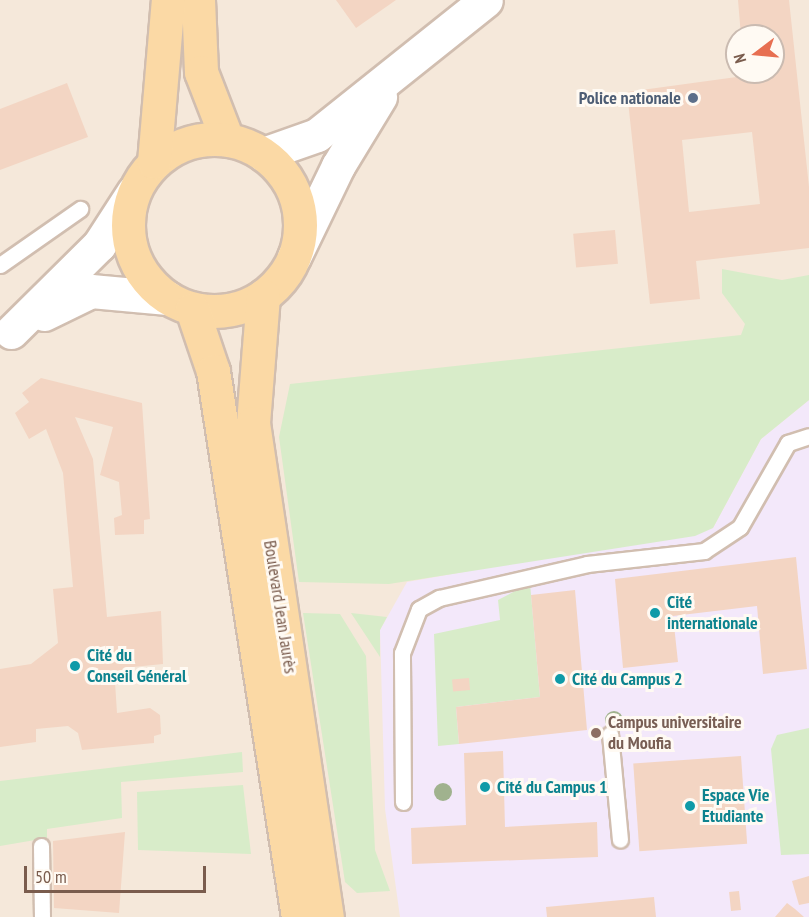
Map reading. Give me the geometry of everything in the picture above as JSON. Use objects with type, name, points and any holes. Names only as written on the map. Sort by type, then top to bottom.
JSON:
[{"type":"main road","name":"Boulevard Jean Jaurès","points":[[154,162],[168,0]]},
{"type":"main road","points":[[198,0],[201,72],[227,139]]},
{"type":"main road","name":"Boulevard Jean Jaurès","points":[[180,304],[241,307],[262,296],[294,257],[300,228],[297,200],[284,174],[263,154],[227,139],[201,139],[154,162],[134,191],[129,214],[135,259],[180,304],[213,371],[298,917]]},
{"type":"main road","name":"Boulevard Jean Jaurès","points":[[262,296],[253,423],[327,917]]},
{"type":"street","points":[[263,154],[317,135],[486,0]]},
{"type":"street","points":[[294,257],[338,166],[398,69]]},
{"type":"street","points":[[6,336],[99,245],[134,191]]},
{"type":"street","points":[[6,336],[91,291],[180,304]]},
{"type":"lane","points":[[0,265],[80,209]]},
{"type":"lane","points":[[403,802],[402,653],[419,609],[439,598],[587,564],[704,551],[740,527],[788,442],[809,436]]},
{"type":"lane","points":[[610,734],[620,840]]},
{"type":"lane","points":[[41,846],[42,917]]},
{"type":"shaded area","points":[[0,0],[809,0],[809,917],[0,917]]},
{"type":"shaded area","name":"Campus universitaire du Moufia","points":[[809,400],[809,917],[400,917],[385,809],[380,630],[407,582],[713,528],[761,439]]},
{"type":"green space","points":[[722,269],[782,280],[809,275],[809,400],[761,439],[713,528],[695,536],[389,584],[299,582],[279,437],[290,384],[741,335],[745,324],[722,293]]},
{"type":"green space","points":[[530,583],[540,697],[456,707],[459,744],[438,746],[434,634],[500,620],[498,600]]},
{"type":"green space","points":[[303,613],[340,614],[366,656],[375,850],[390,891],[357,893],[345,882]]},
{"type":"green space","points":[[351,613],[387,617],[380,630],[380,657]]},
{"type":"green space","points":[[809,728],[809,854],[781,855],[771,749],[777,735]]},
{"type":"green space","points":[[242,752],[243,772],[121,782],[122,818],[47,829],[47,838],[0,846],[0,781]]},
{"type":"green space","points":[[243,785],[251,854],[138,850],[137,792]]},
{"type":"building","points":[[336,0],[396,0],[356,28]]},
{"type":"building","points":[[738,0],[789,0],[809,187],[809,248],[696,261],[700,299],[650,304],[627,92],[725,79],[725,84],[785,84],[785,24],[740,24]],"holes":[[[752,132],[760,204],[689,212],[682,140]]]},
{"type":"building","points":[[67,83],[88,137],[0,170],[0,109]]},
{"type":"building","points":[[615,230],[618,264],[576,268],[573,234]]},
{"type":"building","points":[[41,378],[142,403],[150,519],[144,520],[144,534],[115,535],[114,518],[122,515],[119,482],[100,475],[113,427],[75,417],[93,459],[107,617],[161,611],[163,664],[123,668],[115,682],[117,713],[150,708],[160,715],[161,734],[154,736],[154,743],[82,750],[78,733],[68,726],[36,729],[36,742],[0,747],[0,669],[31,664],[58,643],[53,589],[73,587],[63,473],[46,429],[29,439],[15,413],[29,402],[22,393]]},
{"type":"building","name":"Cité internationale","points":[[796,557],[807,669],[763,674],[757,606],[673,616],[678,662],[623,668],[615,579]]},
{"type":"building","name":"Cité du Campus 2","points":[[575,590],[587,730],[459,744],[456,707],[540,697],[531,595]]},
{"type":"building","points":[[469,678],[470,690],[453,691],[452,679]]},
{"type":"building","name":"Cité du Campus 1","points":[[503,751],[505,827],[597,822],[598,857],[412,864],[411,828],[466,825],[464,753]]},
{"type":"building","name":"Espace Vie Etudiante","points":[[741,756],[747,844],[639,851],[633,764]]},
{"type":"building","points":[[125,832],[119,913],[54,908],[53,841]]},
{"type":"building","points":[[809,876],[809,903],[799,905],[792,881]]},
{"type":"building","points":[[739,891],[741,910],[731,911],[729,892]]},
{"type":"building","points":[[654,897],[656,917],[547,917],[546,907]]},
{"type":"building","points":[[787,903],[795,909],[804,917],[775,917]]},
{"type":"place","name":"Police nationale","points":[[693,98]]},
{"type":"place","name":"Cité internationale","points":[[655,613]]},
{"type":"place","name":"Cité du Conseil Général","points":[[75,666]]},
{"type":"place","name":"Cité du Campus 2","points":[[560,679]]},
{"type":"place","name":"Campus universitaire du Moufia","points":[[596,733]]},
{"type":"place","name":"Cité du Campus 1","points":[[485,787]]},
{"type":"place","name":"Espace Vie Etudiante","points":[[690,806]]}]
